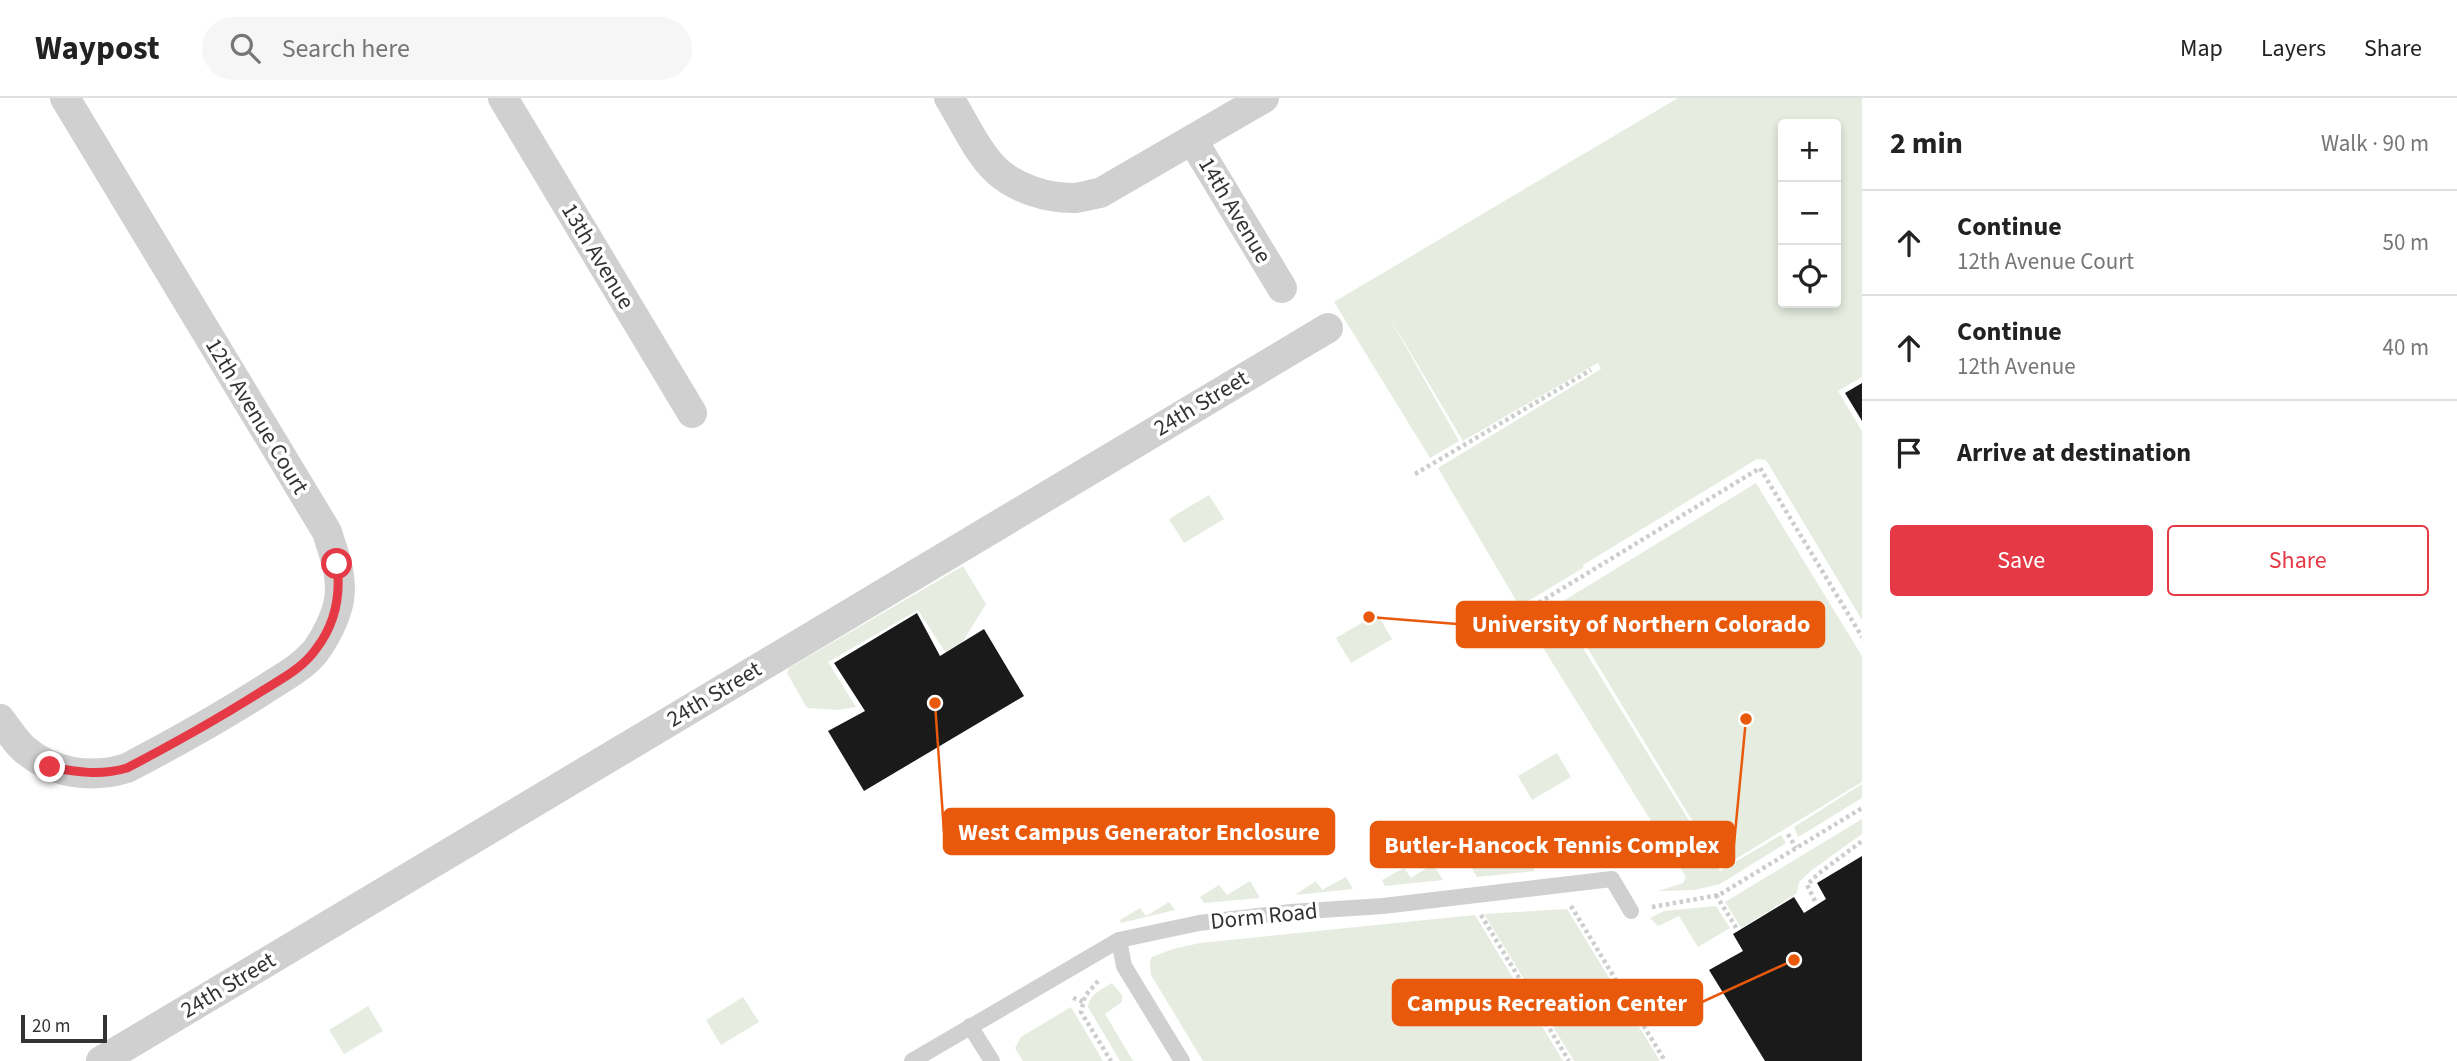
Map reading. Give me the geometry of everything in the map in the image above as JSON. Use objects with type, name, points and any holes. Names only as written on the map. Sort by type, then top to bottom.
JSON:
[{"type":"street","name":"12th Avenue Court","points":[[0,719],[23,748],[50,767],[89,774],[112,773],[127,768],[226,714],[296,669],[319,646],[333,617],[340,584],[327,532],[65,98]]},
{"type":"street","name":"13th Avenue","points":[[503,98],[692,413]]},
{"type":"street","name":"14th Avenue","points":[[950,98],[987,159],[998,172],[1024,188],[1040,193],[1075,198],[1100,192],[1193,141],[1282,288]]},
{"type":"street","points":[[1193,141],[1265,98]]},
{"type":"street","name":"24th Street","points":[[101,1061],[1328,328]]},
{"type":"lane","name":"Dorm Road","points":[[912,1061],[1119,940],[1199,923],[1291,912],[1383,906],[1612,879],[1630,911]]},
{"type":"lane","points":[[1119,940],[1125,966],[1182,1061]]},
{"type":"lane","points":[[970,1027],[992,1061]]},
{"type":"path","points":[[1415,474],[1591,370]]},
{"type":"path","points":[[1527,610],[1759,468],[1862,637]]},
{"type":"path","points":[[1630,911],[1716,895],[1862,808]]},
{"type":"path","points":[[1788,834],[1796,848]]},
{"type":"path","points":[[1815,901],[1807,885],[1862,841]]},
{"type":"path","points":[[1716,895],[1737,929]]},
{"type":"path","points":[[1570,904],[1665,1061]]},
{"type":"path","points":[[1478,911],[1569,1061]]},
{"type":"path","points":[[1098,981],[1085,996],[1081,1012],[1111,1061]]},
{"type":"path","points":[[1073,998],[1084,1002]]},
{"type":"shaded area","points":[[1678,98],[1862,98],[1862,377],[1838,391],[1862,431],[1862,620],[1766,460],[1757,459],[1523,604],[1517,602],[1438,468],[1601,369],[1598,363],[1463,441],[1385,310],[1459,441],[1430,458],[1334,302]]},
{"type":"shaded area","points":[[1756,483],[1862,656],[1862,782],[1721,868],[1560,603]]},
{"type":"shaded area","points":[[1209,495],[1224,519],[1184,543],[1169,519]]},
{"type":"shaded area","points":[[963,566],[986,604],[960,646],[947,655],[918,610],[828,662],[856,707],[838,710],[807,708],[787,673],[789,668]]},
{"type":"shaded area","points":[[1556,604],[1720,871],[1781,835],[1786,843],[1720,884],[1695,890],[1658,891],[1683,883],[1686,877],[1527,622]]},
{"type":"shaded area","points":[[1377,614],[1392,639],[1351,663],[1336,638]]},
{"type":"shaded area","points":[[1557,753],[1571,777],[1532,800],[1518,776]]},
{"type":"shaded area","points":[[1862,784],[1862,798],[1798,837],[1794,827]]},
{"type":"shaded area","points":[[1862,819],[1862,834],[1812,870],[1799,882],[1797,893],[1741,928],[1725,902]]},
{"type":"shaded area","points":[[1619,850],[1623,856],[1622,863],[1568,867],[1592,852],[1598,862]]},
{"type":"shaded area","points":[[1523,851],[1535,871],[1477,877],[1472,869],[1495,856],[1501,864]]},
{"type":"shaded area","points":[[1433,864],[1443,880],[1385,886],[1382,880],[1404,868],[1411,878]]},
{"type":"shaded area","points":[[1346,877],[1353,889],[1295,895],[1316,881],[1322,890]]},
{"type":"shaded area","points":[[1250,881],[1260,898],[1204,903],[1200,897],[1219,885],[1227,895]]},
{"type":"shaded area","points":[[1169,902],[1175,910],[1121,923],[1120,920],[1140,908],[1146,916]]},
{"type":"shaded area","points":[[1716,906],[1730,928],[1698,947],[1679,916],[1658,926],[1650,918],[1664,911]]},
{"type":"shaded area","points":[[1567,909],[1660,1061],[1574,1061],[1484,914]]},
{"type":"shaded area","points":[[1475,915],[1563,1061],[1203,1061],[1151,975],[1152,957],[1200,943]]},
{"type":"shaded area","points":[[1112,983],[1122,995],[1122,1002],[1105,1014],[1133,1061],[1120,1061],[1088,1007],[1100,990]]},
{"type":"shaded area","points":[[743,997],[759,1022],[721,1045],[706,1020]]},
{"type":"shaded area","points":[[368,1006],[383,1031],[344,1054],[329,1030]]},
{"type":"shaded area","points":[[1071,1007],[1103,1061],[1023,1061],[1015,1048],[1021,1037]]},
{"type":"building","points":[[1862,383],[1862,421],[1845,393]]},
{"type":"building","points":[[917,613],[940,656],[984,629],[1024,696],[864,791],[828,731],[865,711],[834,663]]},
{"type":"building","points":[[1862,856],[1862,1061],[1765,1061],[1709,970],[1743,951],[1733,934],[1794,897],[1804,913],[1826,899],[1817,883]]},
{"type":"place","name":"University of Northern Colorado","points":[[1369,617]]},
{"type":"place","name":"West Campus Generator Enclosure","points":[[935,703]]},
{"type":"place","name":"Butler-Hancock Tennis Complex","points":[[1746,719]]},
{"type":"place","name":"Campus Recreation Center","points":[[1794,960]]},
{"type":"route","points":[[50,767],[89,774],[112,773],[127,768],[226,714],[296,669],[319,646],[333,617],[340,584],[337,564]]}]
